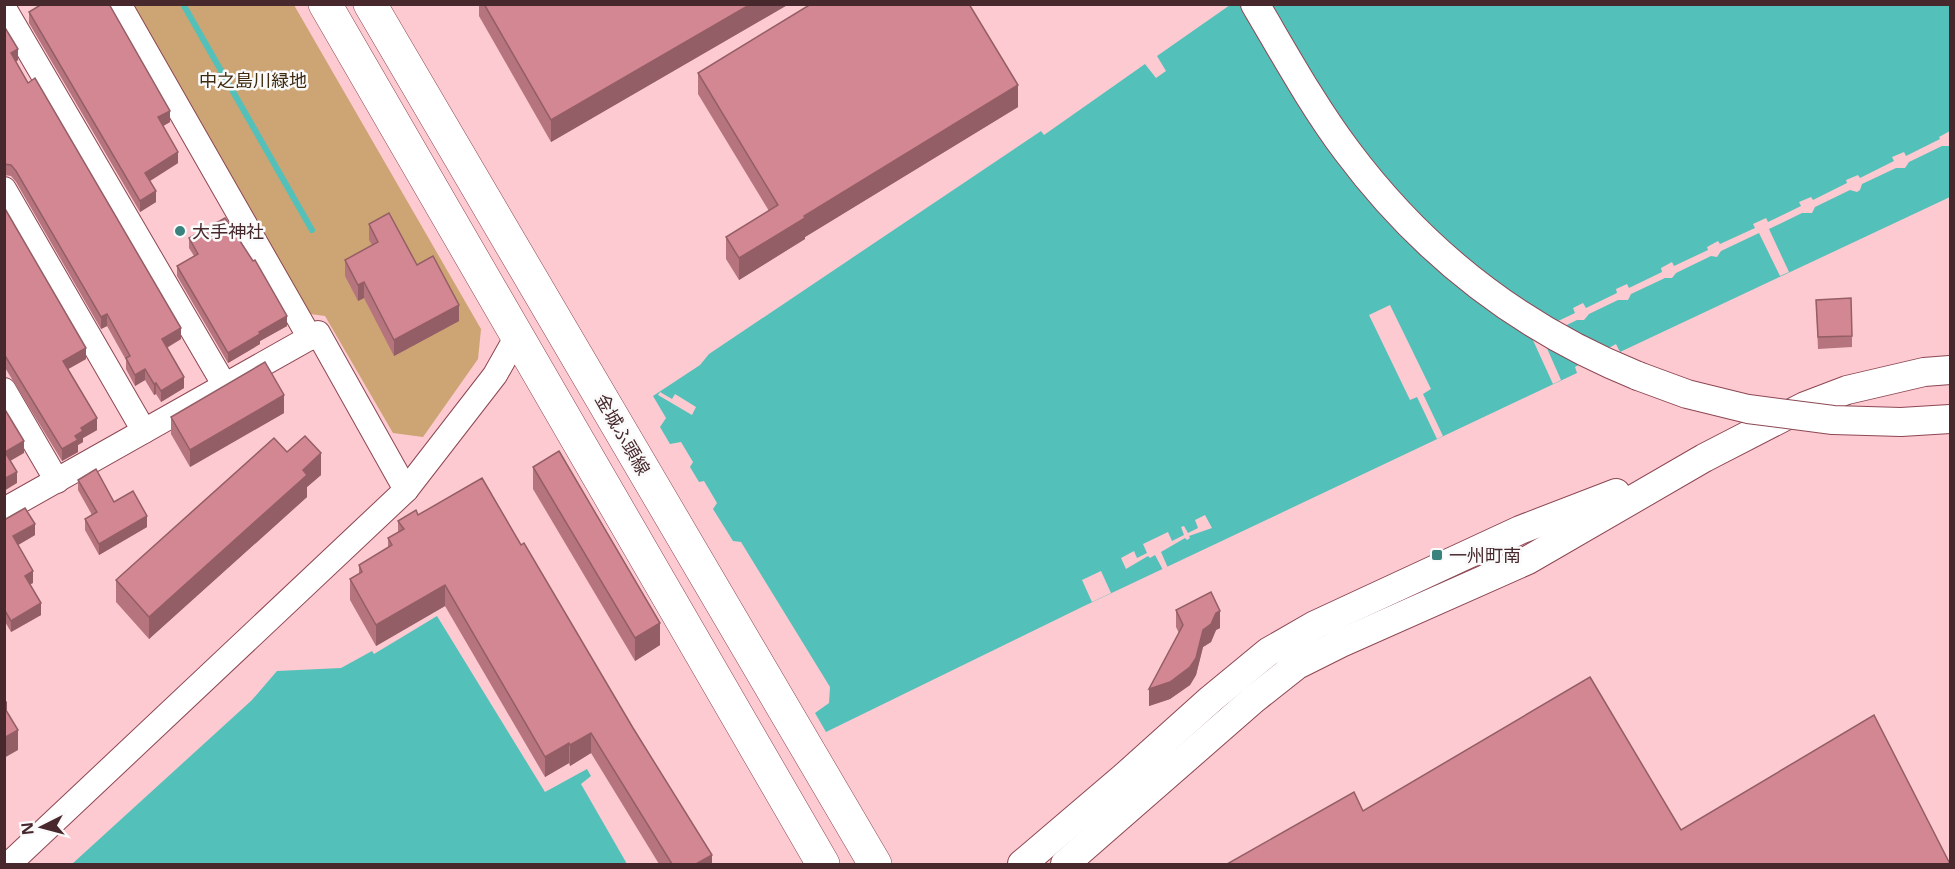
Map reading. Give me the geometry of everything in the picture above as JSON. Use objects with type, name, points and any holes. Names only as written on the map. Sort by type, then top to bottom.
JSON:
[{"type":"main road","points":[[325,4],[823,864]]},
{"type":"main road","name":"金城ふ頭線","points":[[370,4],[875,864]]},
{"type":"street","points":[[119,4],[310,338]]},
{"type":"street","points":[[1255,4],[1346,149],[1382,195],[1420,237],[1463,274],[1520,316],[1602,362],[1688,394],[1748,409],[1833,420],[1901,422],[1950,419]]},
{"type":"street","points":[[7,8],[225,386]]},
{"type":"street","points":[[4,189],[144,431]]},
{"type":"street","points":[[4,510],[318,333],[406,490]]},
{"type":"street","points":[[9,864],[406,490],[495,375],[517,336]]},
{"type":"street","points":[[1065,864],[1297,664],[1528,560],[1704,458],[1805,406],[1847,390],[1924,372],[1950,370]]},
{"type":"street","points":[[4,390],[57,481]]},
{"type":"street","points":[[1022,864],[1268,652],[1315,624],[1520,530],[1704,458]]},
{"type":"green space","name":"中之島川緑地","points":[[124,5],[294,5],[481,329],[478,359],[423,437],[393,433],[325,316],[303,313]]},
{"type":"water","points":[[1230,5],[1950,5],[1950,197],[1620,352],[1616,344],[1605,350],[1607,357],[1587,369],[1583,362],[1575,367],[1577,373],[1082,607],[826,732],[815,713],[829,703],[830,687],[741,542],[733,541],[713,509],[717,503],[704,481],[699,482],[690,467],[693,462],[681,442],[670,444],[660,427],[666,418],[653,396],[700,365],[709,354],[1041,131],[1044,135],[1145,64],[1156,78],[1166,71],[1157,56]]},
{"type":"water","points":[[437,616],[545,792],[587,769],[591,776],[581,784],[627,864],[72,864],[252,700],[277,671],[341,668],[372,651],[374,654]]},
{"type":"pier","points":[[1950,131],[1950,146],[1942,146],[1909,162],[1905,168],[1896,168],[1862,184],[1857,192],[1850,190],[1815,207],[1812,213],[1802,213],[1769,229],[1789,272],[1780,276],[1759,233],[1721,251],[1717,257],[1711,256],[1676,273],[1672,278],[1665,278],[1631,294],[1628,300],[1618,300],[1589,314],[1584,320],[1577,320],[1542,337],[1561,380],[1553,384],[1532,338],[1535,332],[1575,313],[1573,308],[1583,303],[1586,308],[1617,293],[1616,289],[1627,284],[1629,288],[1662,272],[1661,268],[1672,262],[1674,266],[1708,250],[1707,247],[1718,241],[1720,244],[1755,228],[1753,224],[1766,218],[1768,222],[1801,206],[1799,202],[1811,197],[1813,200],[1858,175],[1860,178],[1894,161],[1892,157],[1904,152],[1906,156],[1940,139],[1939,137]]},
{"type":"pier","points":[[1390,305],[1431,389],[1423,394],[1443,436],[1437,439],[1417,397],[1410,400],[1369,315]]},
{"type":"pier","points":[[660,392],[672,399],[675,394],[696,407],[692,415],[658,395]]},
{"type":"pier","points":[[1205,515],[1212,528],[1189,536],[1187,540],[1185,538],[1161,552],[1168,568],[1163,570],[1155,555],[1150,558],[1148,556],[1126,569],[1121,558],[1134,551],[1137,558],[1147,553],[1143,544],[1168,532],[1172,541],[1184,535],[1181,527],[1184,526],[1188,533],[1198,528],[1195,520]]},
{"type":"pier","points":[[1101,571],[1111,593],[1092,602],[1082,580]]},
{"type":"building","points":[[42,4],[109,4],[170,111],[158,117],[178,152],[145,173],[156,191],[140,201],[29,12]]},
{"type":"building","points":[[484,4],[751,4],[551,120]]},
{"type":"building","points":[[811,4],[969,4],[1018,85],[739,258],[726,237],[778,205],[698,73]]},
{"type":"building","points":[[4,26],[18,49],[11,53],[28,83],[35,78],[181,328],[162,339],[184,377],[161,391],[145,369],[135,375],[126,358],[130,356],[107,314],[101,317],[16,171],[11,165],[4,164]]},
{"type":"building","points":[[4,207],[86,348],[63,361],[97,418],[81,428],[83,431],[75,436],[78,440],[62,449],[4,354]]},
{"type":"building","points":[[389,213],[417,265],[433,256],[459,305],[394,340],[364,282],[358,285],[345,260],[378,242],[369,224]]},
{"type":"building","points":[[225,218],[253,261],[255,260],[287,316],[228,353],[177,266],[198,254],[189,238]]},
{"type":"building","points":[[1851,298],[1852,336],[1818,337],[1816,300]]},
{"type":"building","points":[[265,362],[284,395],[190,450],[171,417]]},
{"type":"building","points":[[4,408],[24,441],[5,452],[17,472],[4,479]]},
{"type":"building","points":[[305,436],[321,453],[303,470],[307,475],[149,617],[116,580],[274,438],[287,452]]},
{"type":"building","points":[[559,451],[660,623],[635,638],[533,467]]},
{"type":"building","points":[[96,469],[114,502],[133,491],[147,516],[99,544],[85,519],[97,512],[78,480]]},
{"type":"building","points":[[482,478],[521,545],[524,543],[633,728],[712,855],[696,864],[672,864],[591,733],[545,757],[445,585],[376,625],[350,579],[362,572],[359,565],[392,545],[388,538],[404,529],[398,521],[416,510],[418,515]]},
{"type":"building","points":[[25,508],[35,524],[13,536],[33,571],[25,576],[41,603],[11,621],[4,609],[4,520]]},
{"type":"building","points":[[1211,592],[1220,611],[1216,613],[1211,624],[1203,630],[1196,658],[1190,667],[1170,682],[1149,689],[1183,625],[1176,610]]},
{"type":"building","points":[[1590,677],[1681,830],[1874,715],[1950,864],[1227,864],[1354,792],[1363,811]]},
{"type":"building","points":[[4,707],[18,730],[4,738]]},
{"type":"waterway","points":[[183,4],[312,230]]},
{"type":"place","name":"大手神社","points":[[180,231]]},
{"type":"place","name":"一州町南","points":[[1437,555]]}]
